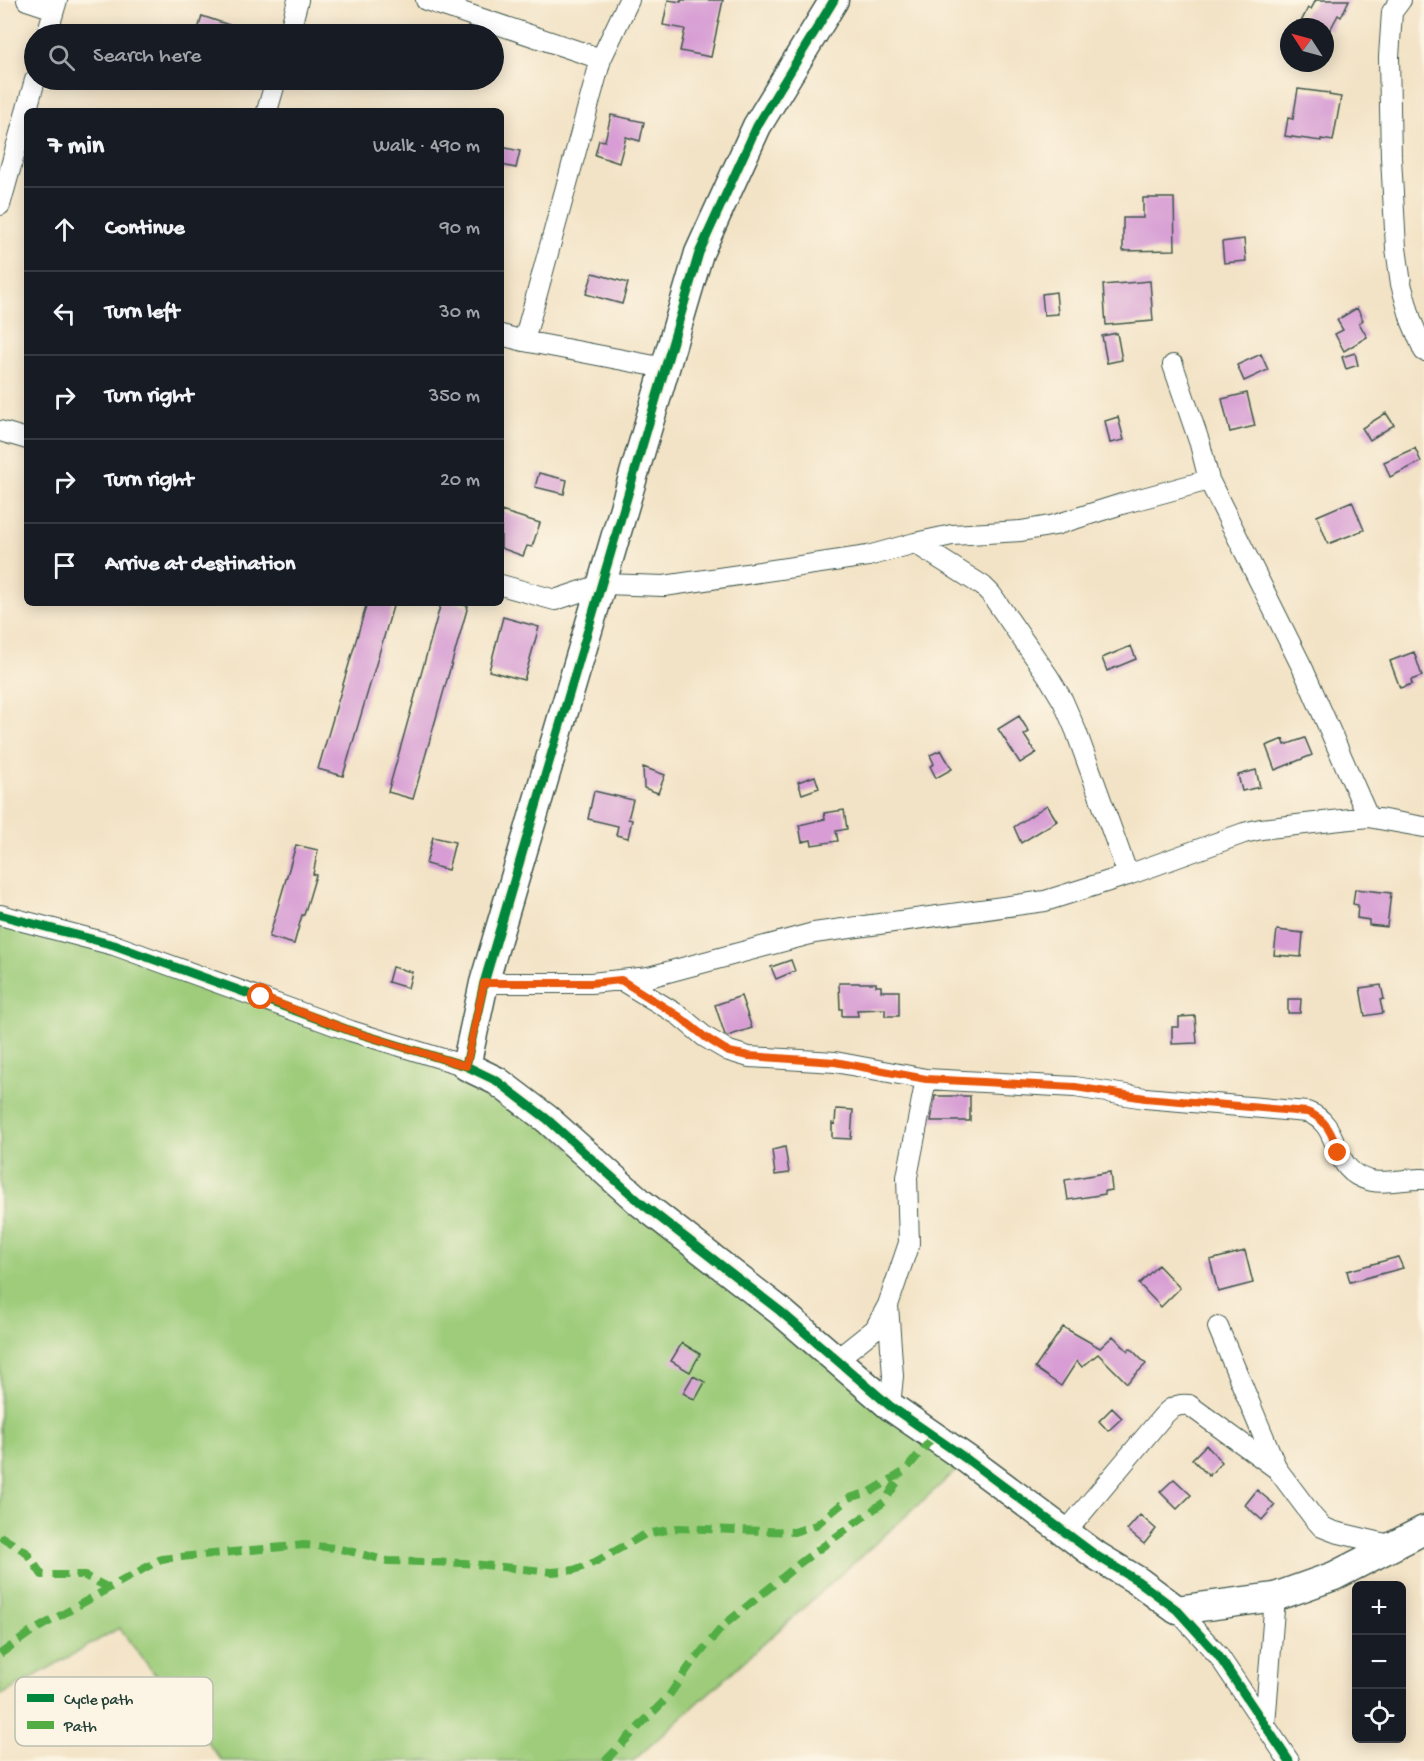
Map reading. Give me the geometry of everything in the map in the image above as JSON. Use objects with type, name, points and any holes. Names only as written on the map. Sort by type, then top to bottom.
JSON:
[{"type":"street","points":[[27,0],[55,4],[50,24]]},
{"type":"street","points":[[292,24],[298,0]]},
{"type":"street","points":[[426,0],[497,24]]},
{"type":"street","points":[[524,341],[601,59],[629,0]]},
{"type":"street","points":[[466,1066],[484,983],[699,252],[757,126],[834,0]]},
{"type":"street","points":[[1401,0],[1392,12],[1389,57],[1396,248],[1401,284],[1411,320],[1424,351]]},
{"type":"street","points":[[504,26],[601,59]]},
{"type":"street","points":[[27,108],[32,90]]},
{"type":"street","points":[[268,108],[273,90]]},
{"type":"street","points":[[0,205],[24,119]]},
{"type":"street","points":[[504,336],[665,368]]},
{"type":"street","points":[[1173,365],[1200,444],[1209,480],[1303,669],[1368,817]]},
{"type":"street","points":[[0,431],[24,438]]},
{"type":"street","points":[[504,586],[555,600],[603,584],[664,586],[868,556],[952,534],[1021,531],[1054,525],[1209,480]]},
{"type":"street","points":[[915,543],[983,586],[995,599],[1048,676],[1063,701],[1076,731],[1128,875]]},
{"type":"street","points":[[484,983],[591,983],[649,977],[814,933],[1045,901],[1128,875],[1244,833],[1368,817],[1424,826]]},
{"type":"street","points":[[0,915],[114,945],[351,1031],[466,1066],[497,1081],[547,1119],[641,1203],[780,1311],[890,1406],[969,1460],[1097,1556],[1138,1581],[1177,1610],[1218,1655],[1289,1761]]},
{"type":"street","points":[[621,980],[680,1017],[729,1052],[749,1056],[835,1062],[926,1079],[1075,1087],[1145,1098],[1307,1112],[1316,1114],[1323,1121],[1333,1136],[1343,1164],[1353,1172],[1369,1180],[1424,1179]]},
{"type":"street","points":[[836,1360],[875,1329],[888,1305],[909,1243],[907,1177],[926,1079]]},
{"type":"street","points":[[888,1305],[893,1376],[890,1406]]},
{"type":"street","points":[[1218,1327],[1277,1469],[1322,1527],[1394,1546]]},
{"type":"street","points":[[1065,1533],[1170,1408],[1180,1404],[1189,1405],[1277,1469]]},
{"type":"street","points":[[1177,1610],[1275,1597],[1334,1576],[1424,1530]]},
{"type":"street","points":[[1265,1725],[1275,1597]]},
{"type":"green space","points":[[0,915],[466,1066],[968,1460],[633,1761],[222,1761],[210,1746],[213,1746],[213,1677],[157,1677],[119,1628],[33,1677],[15,1677],[15,1687],[0,1696]]},
{"type":"building","points":[[668,0],[681,2],[681,0],[723,0],[711,57],[680,51],[685,29],[663,25]]},
{"type":"building","points":[[1316,0],[1349,0],[1341,17],[1338,15],[1334,22],[1334,18],[1303,18],[1308,8],[1311,9]]},
{"type":"building","points":[[202,16],[226,24],[200,24]]},
{"type":"building","points":[[1298,89],[1341,97],[1333,141],[1285,136],[1288,118],[1293,119]]},
{"type":"building","points":[[611,115],[644,122],[640,141],[626,137],[619,163],[595,155],[599,140],[605,141]]},
{"type":"building","points":[[504,148],[520,151],[516,168],[504,166]]},
{"type":"building","points":[[1143,198],[1174,198],[1175,250],[1123,251],[1123,218],[1143,218]]},
{"type":"building","points":[[1244,239],[1246,261],[1224,263],[1222,242]]},
{"type":"building","points":[[593,273],[628,283],[622,304],[586,294]]},
{"type":"building","points":[[1150,281],[1153,321],[1106,325],[1103,285]]},
{"type":"building","points":[[1056,292],[1058,314],[1044,315],[1042,294]]},
{"type":"building","points":[[1357,308],[1363,320],[1359,323],[1367,337],[1344,351],[1335,334],[1343,330],[1337,320]]},
{"type":"building","points":[[1117,333],[1122,360],[1107,363],[1102,336]]},
{"type":"building","points":[[1355,353],[1358,365],[1346,369],[1342,357]]},
{"type":"building","points":[[1261,354],[1268,370],[1244,381],[1237,365]]},
{"type":"building","points":[[1247,393],[1255,426],[1230,432],[1222,399]]},
{"type":"building","points":[[1386,413],[1394,425],[1370,440],[1362,428]]},
{"type":"building","points":[[1118,417],[1124,440],[1110,443],[1105,421]]},
{"type":"building","points":[[1415,448],[1421,462],[1390,477],[1384,462]]},
{"type":"building","points":[[539,473],[567,480],[564,494],[535,487]]},
{"type":"building","points":[[1352,501],[1364,530],[1328,544],[1317,516]]},
{"type":"building","points":[[504,512],[540,523],[532,547],[527,546],[523,556],[504,549]]},
{"type":"building","points":[[366,606],[393,606],[343,776],[318,769]]},
{"type":"building","points":[[440,606],[468,606],[413,799],[388,792]]},
{"type":"building","points":[[503,617],[539,627],[524,680],[489,671]]},
{"type":"building","points":[[1131,646],[1136,659],[1107,671],[1102,658]]},
{"type":"building","points":[[1414,652],[1422,676],[1411,680],[1412,684],[1400,688],[1390,661]]},
{"type":"building","points":[[1019,716],[1029,732],[1024,735],[1036,753],[1020,763],[998,729]]},
{"type":"building","points":[[1305,738],[1312,755],[1275,770],[1266,746],[1283,739],[1285,745]]},
{"type":"building","points":[[941,750],[952,769],[936,778],[930,766],[934,764],[930,755]]},
{"type":"building","points":[[643,767],[665,775],[658,793],[644,788]]},
{"type":"building","points":[[1256,770],[1260,787],[1242,791],[1238,775]]},
{"type":"building","points":[[815,776],[819,788],[802,794],[798,782]]},
{"type":"building","points":[[594,791],[633,800],[628,819],[632,820],[628,838],[616,835],[618,826],[588,819]]},
{"type":"building","points":[[1047,805],[1057,821],[1021,843],[1014,827]]},
{"type":"building","points":[[844,810],[847,829],[836,831],[838,841],[812,845],[811,840],[802,842],[799,825],[825,819],[824,813]]},
{"type":"building","points":[[433,837],[455,842],[448,870],[426,864]]},
{"type":"building","points":[[296,845],[318,850],[313,874],[316,875],[294,944],[269,937]]},
{"type":"building","points":[[1355,889],[1391,893],[1387,927],[1369,925],[1369,920],[1357,918],[1358,905],[1353,904]]},
{"type":"building","points":[[1277,930],[1303,933],[1301,957],[1274,955]]},
{"type":"building","points":[[791,960],[795,971],[776,979],[771,967]]},
{"type":"building","points":[[392,967],[412,972],[408,988],[388,982]]},
{"type":"building","points":[[839,983],[876,983],[876,986],[881,986],[881,991],[899,991],[899,1016],[885,1016],[885,1009],[857,1010],[858,1016],[842,1016]]},
{"type":"building","points":[[1381,985],[1384,999],[1380,1000],[1383,1013],[1365,1016],[1360,988]]},
{"type":"building","points":[[741,996],[752,1028],[725,1035],[715,1005]]},
{"type":"building","points":[[1288,999],[1301,999],[1300,1013],[1288,1013]]},
{"type":"building","points":[[1195,1016],[1197,1043],[1172,1044],[1172,1027],[1179,1027],[1179,1017]]},
{"type":"building","points":[[935,1096],[970,1096],[970,1121],[931,1121]]},
{"type":"building","points":[[836,1109],[853,1110],[851,1139],[832,1138],[832,1123],[835,1124]]},
{"type":"building","points":[[785,1147],[789,1173],[775,1175],[772,1150]]},
{"type":"building","points":[[1110,1172],[1112,1190],[1105,1191],[1105,1194],[1068,1200],[1065,1180]]},
{"type":"building","points":[[1245,1251],[1253,1283],[1218,1292],[1210,1260]]},
{"type":"building","points":[[1398,1257],[1403,1268],[1350,1282],[1347,1271]]},
{"type":"building","points":[[1158,1265],[1180,1288],[1161,1307],[1139,1284]]},
{"type":"building","points":[[1063,1327],[1100,1348],[1113,1336],[1128,1351],[1130,1348],[1146,1364],[1127,1383],[1098,1354],[1082,1367],[1077,1361],[1061,1386],[1035,1368]]},
{"type":"building","points":[[682,1343],[700,1354],[690,1372],[671,1361]]},
{"type":"building","points":[[693,1376],[705,1382],[695,1400],[683,1393]]},
{"type":"building","points":[[1112,1408],[1122,1418],[1108,1431],[1099,1421]]},
{"type":"building","points":[[1206,1445],[1222,1462],[1209,1476],[1192,1459]]},
{"type":"building","points":[[1174,1479],[1191,1495],[1177,1509],[1160,1492]]},
{"type":"building","points":[[1257,1490],[1275,1505],[1262,1520],[1245,1505]]},
{"type":"building","points":[[1140,1515],[1156,1529],[1144,1544],[1127,1530]]},
{"type":"marked path","points":[[0,1654],[31,1632],[161,1559],[304,1545],[337,1548],[388,1561],[464,1563],[552,1572],[574,1570],[595,1562],[646,1534],[678,1528],[794,1532],[816,1525],[849,1498],[870,1492],[905,1471],[933,1437]]},
{"type":"marked path","points":[[605,1761],[668,1697],[691,1664],[724,1625],[800,1563],[884,1502],[901,1476]]},
{"type":"marked path","points":[[0,1536],[26,1552],[42,1575],[83,1575],[109,1588]]},
{"type":"cycle path","points":[[466,1066],[484,983],[699,253],[757,126],[834,0]]},
{"type":"cycle path","points":[[0,915],[114,945],[351,1031],[466,1066],[497,1081],[547,1119],[641,1203],[780,1311],[890,1406],[968,1460],[1097,1556],[1138,1581],[1177,1610],[1218,1655],[1289,1761]]},
{"type":"route","points":[[261,997],[351,1031],[466,1066],[484,983],[591,983],[621,980],[680,1017],[729,1052],[749,1056],[835,1062],[926,1079],[1075,1087],[1145,1098],[1307,1112],[1316,1114],[1323,1121],[1333,1136],[1338,1153]]}]
